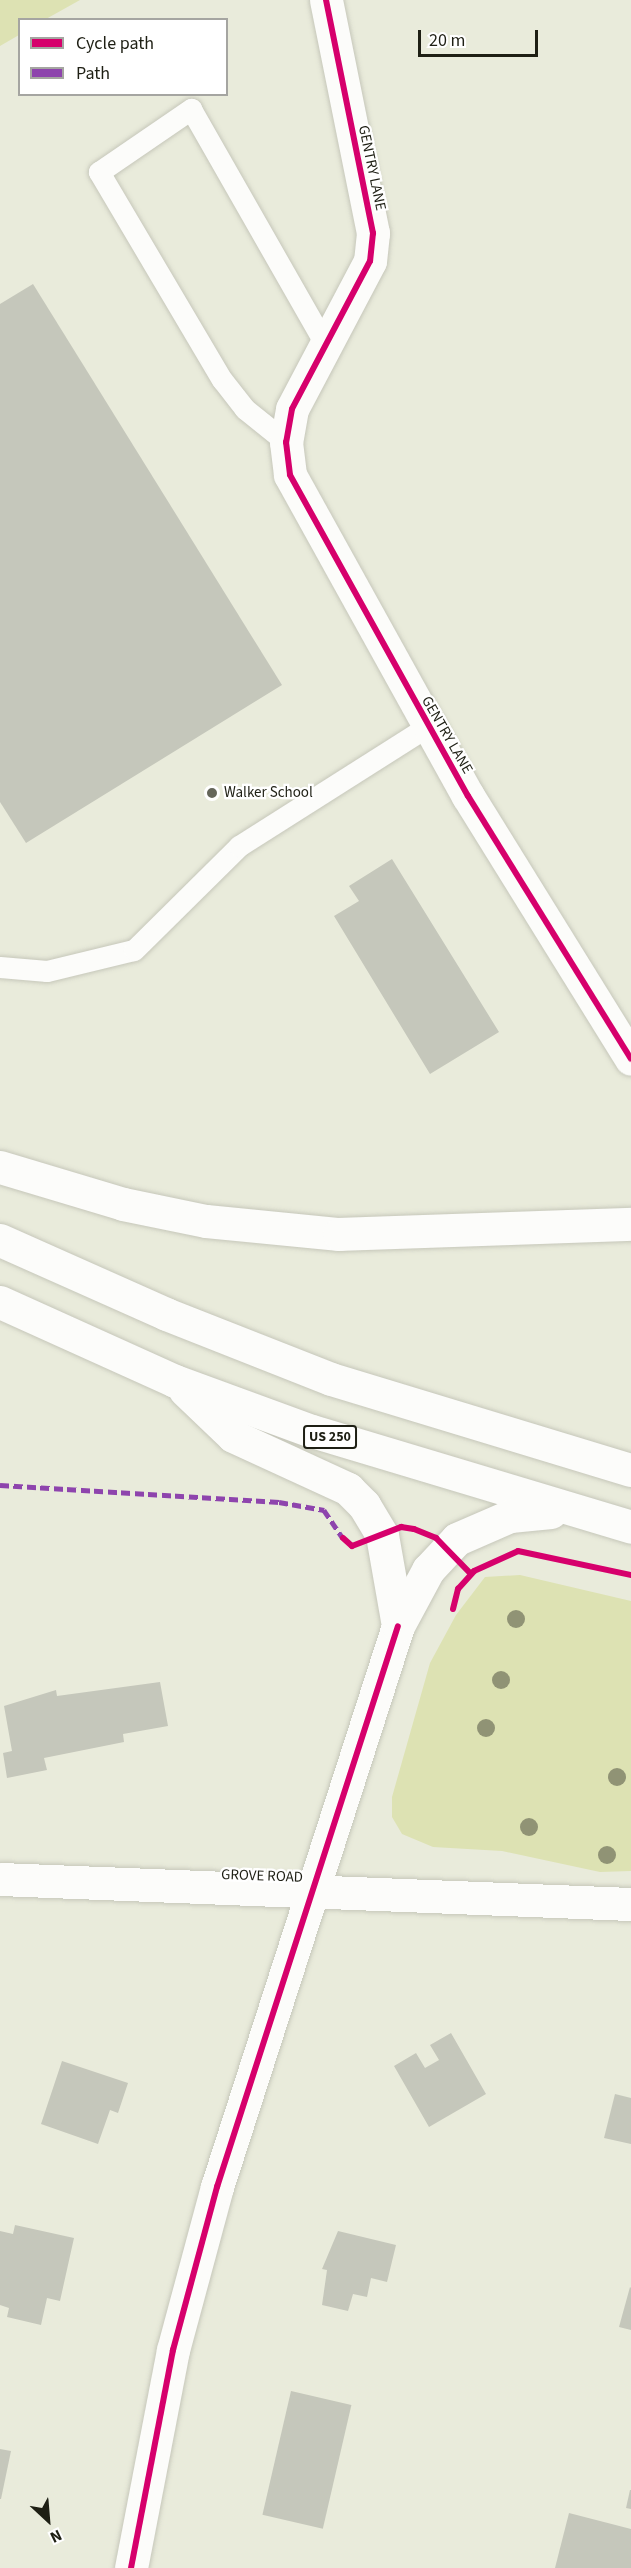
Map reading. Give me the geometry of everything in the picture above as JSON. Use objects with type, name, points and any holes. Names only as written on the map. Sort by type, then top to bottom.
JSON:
[{"type":"main road","name":"GENTRY LANE","points":[[326,0],[373,233],[370,261],[292,409],[286,442],[300,501],[428,726],[631,1059]]},
{"type":"main road","points":[[0,1167],[123,1204],[206,1221],[339,1234],[631,1224]]},
{"type":"main road","points":[[0,1239],[165,1314],[331,1379],[631,1470]]},
{"type":"main road","name":"US 250","points":[[0,1302],[175,1381],[391,1458],[631,1527]]},
{"type":"main road","points":[[175,1381],[233,1436],[348,1489],[364,1505],[382,1535],[398,1626]]},
{"type":"main road","points":[[130,2568],[173,2350],[214,2198],[316,1890],[398,1626],[428,1570],[457,1539],[530,1511],[576,1512]]},
{"type":"main road","name":"GROVE ROAD","points":[[0,1879],[631,1904]]},
{"type":"lane","points":[[286,442],[245,409],[222,380],[99,172],[191,109],[326,346]]},
{"type":"lane","points":[[0,967],[47,971],[134,950],[239,846],[428,726]]},
{"type":"green space","points":[[0,0],[80,0],[48,18],[18,18],[18,36],[0,46]]},
{"type":"green space","points":[[520,1575],[631,1601],[631,1871],[600,1872],[502,1851],[433,1847],[402,1834],[392,1817],[392,1797],[430,1663],[456,1615],[485,1577]]},
{"type":"building","points":[[33,284],[282,685],[26,843],[0,802],[0,304]]},
{"type":"building","points":[[392,859],[499,1032],[430,1074],[334,916],[359,901],[349,886]]},
{"type":"building","points":[[160,1682],[168,1726],[123,1734],[124,1742],[44,1758],[47,1770],[7,1778],[3,1753],[12,1751],[4,1706],[56,1690],[57,1696]]},
{"type":"building","points":[[451,2033],[486,2094],[429,2127],[394,2066],[416,2053],[425,2068],[439,2060],[430,2045]]},
{"type":"building","points":[[62,2061],[128,2083],[118,2113],[110,2110],[98,2144],[41,2124]]},
{"type":"building","points":[[615,2094],[631,2098],[631,2144],[604,2138]]},
{"type":"building","points":[[15,2225],[74,2238],[60,2301],[47,2298],[41,2325],[7,2317],[9,2308],[0,2305],[0,2231],[13,2234]]},
{"type":"building","points":[[338,2231],[396,2245],[387,2282],[371,2278],[367,2297],[353,2294],[348,2311],[322,2305],[327,2270],[322,2269]]},
{"type":"building","points":[[631,2288],[631,2330],[619,2327]]},
{"type":"building","points":[[291,2391],[351,2405],[323,2529],[262,2515]]},
{"type":"building","points":[[0,2449],[11,2451],[1,2499],[0,2499]]},
{"type":"building","points":[[631,2490],[631,2509],[626,2508]]},
{"type":"building","points":[[569,2513],[631,2529],[631,2568],[555,2568]]},
{"type":"marked path","points":[[0,1485],[279,1502],[324,1510],[343,1538]]},
{"type":"cycle path","points":[[326,0],[373,233],[370,261],[292,409],[286,442],[290,475],[468,796],[631,1059]]},
{"type":"cycle path","points":[[343,1538],[352,1546],[401,1527],[414,1529],[436,1538],[471,1574]]},
{"type":"cycle path","points":[[453,1609],[458,1589],[474,1571],[518,1551],[631,1575]]},
{"type":"cycle path","points":[[131,2568],[173,2350],[217,2187],[398,1626]]},
{"type":"place","name":"Walker School","points":[[212,793]]}]
